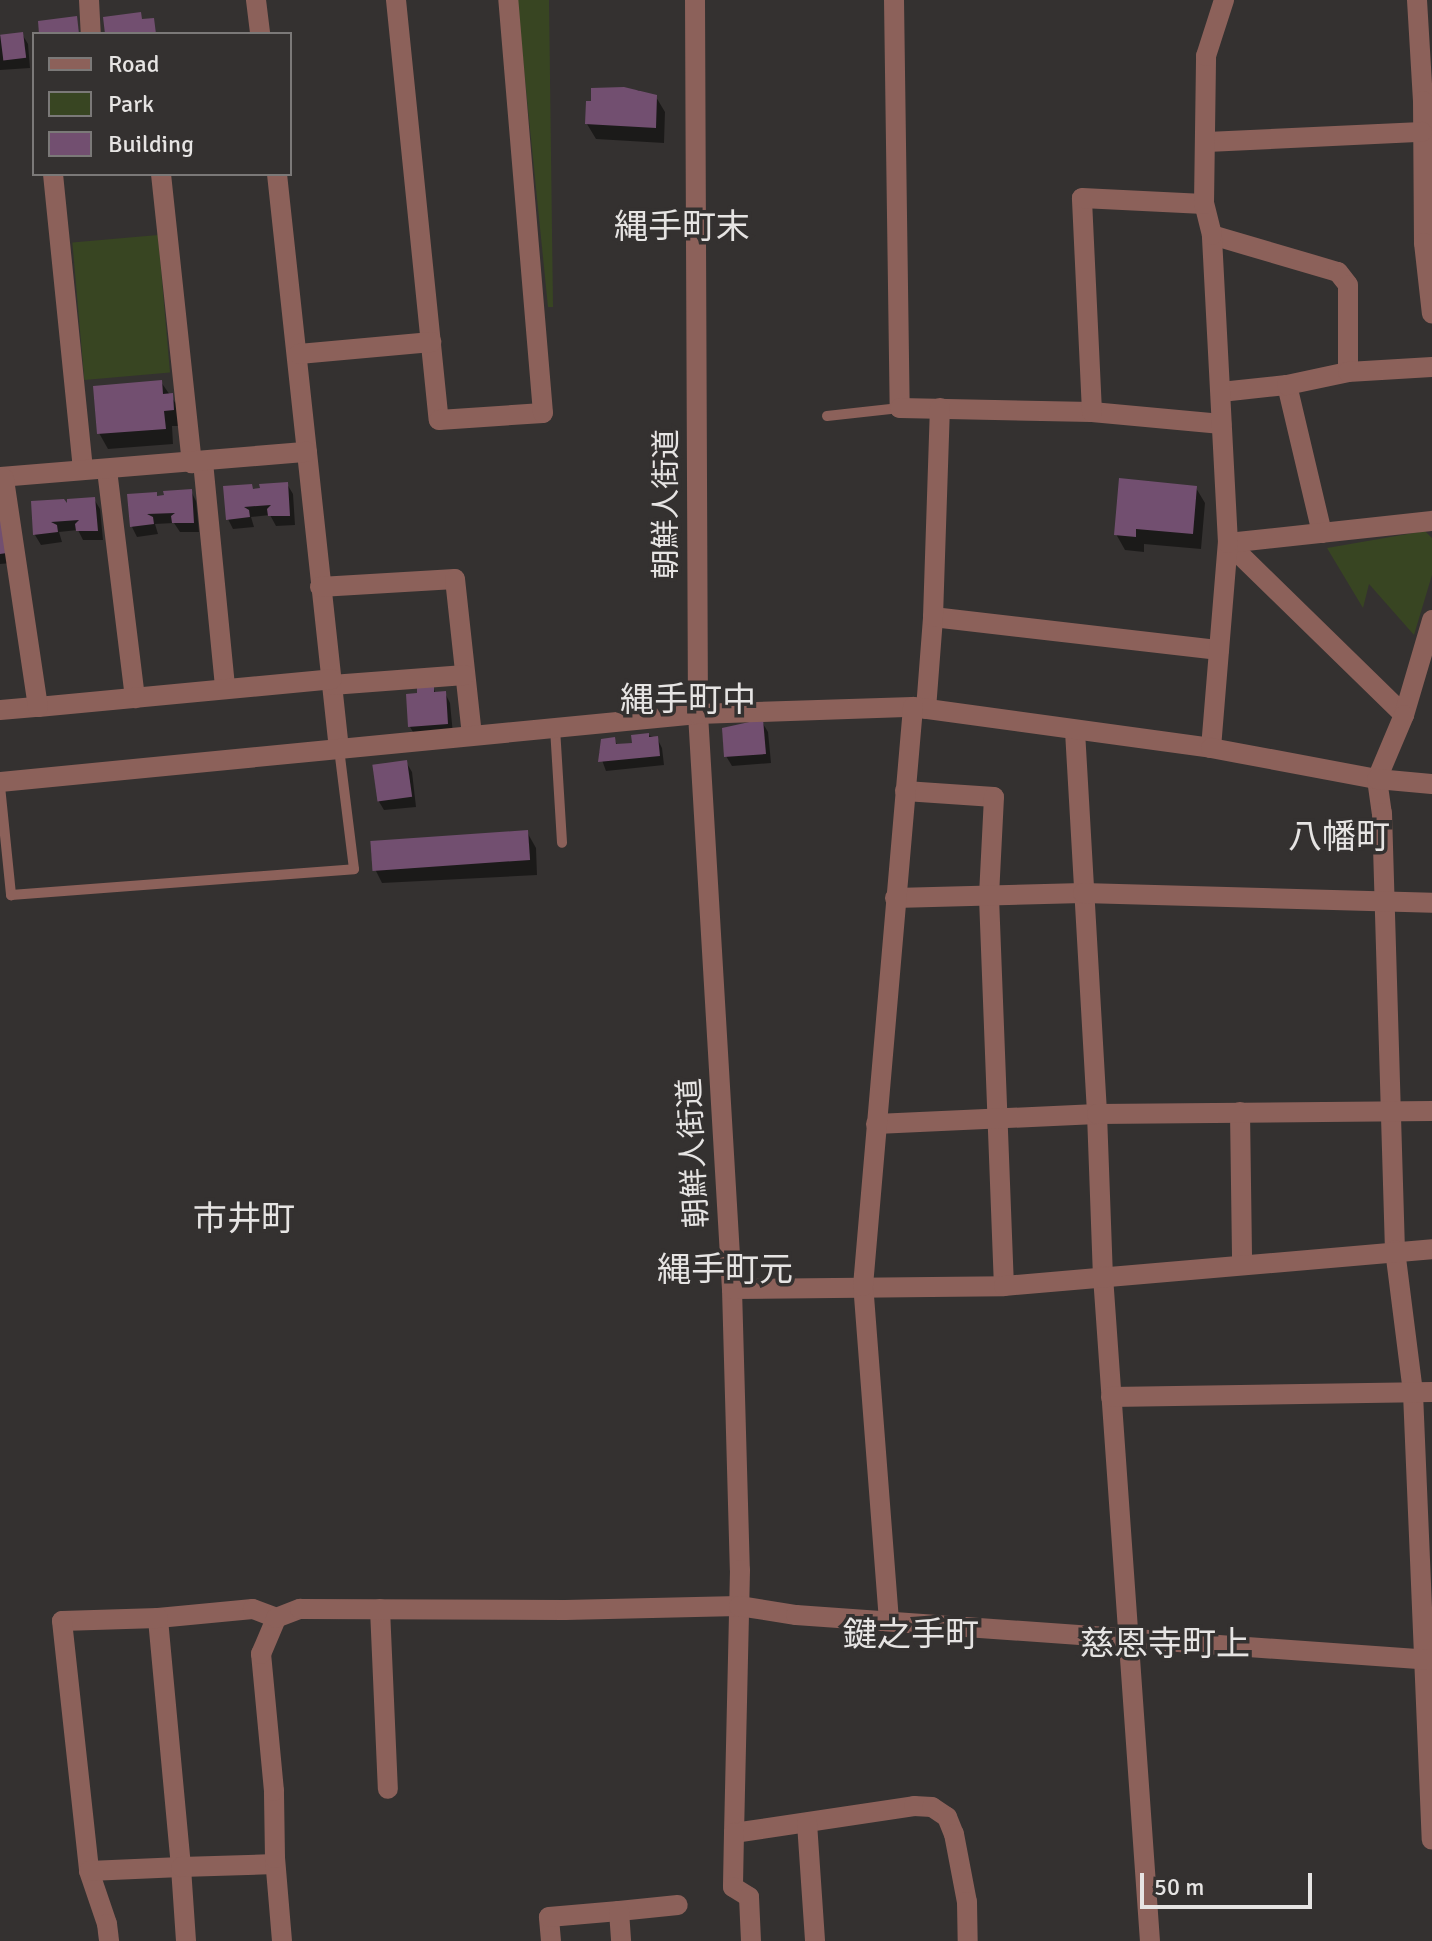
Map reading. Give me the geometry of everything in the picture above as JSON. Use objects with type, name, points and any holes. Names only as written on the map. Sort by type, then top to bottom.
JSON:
[{"type":"street","points":[[89,0],[91,32]]},
{"type":"street","points":[[256,0],[260,32]]},
{"type":"street","points":[[396,0],[439,420],[543,413],[508,0]]},
{"type":"street","name":"朝鮮人街道","points":[[695,0],[698,714],[732,1289],[739,1606],[733,1887],[749,1897],[751,1941]]},
{"type":"street","points":[[894,0],[900,408],[1092,412],[1221,424]]},
{"type":"street","points":[[1211,748],[1228,543],[1212,235],[1204,204],[1206,56],[1224,0]]},
{"type":"street","points":[[1417,0],[1428,101],[1422,132],[1424,243],[1432,314]]},
{"type":"street","points":[[1207,142],[1422,132]]},
{"type":"street","points":[[53,176],[83,469]]},
{"type":"street","points":[[161,176],[225,688]]},
{"type":"street","points":[[277,176],[299,354],[320,587],[339,749]]},
{"type":"street","points":[[1092,412],[1082,198],[1204,204]]},
{"type":"street","points":[[1212,235],[1338,272],[1348,285],[1348,372]]},
{"type":"street","points":[[299,354],[431,342]]},
{"type":"street","points":[[1221,392],[1287,385],[1348,372],[1432,367]]},
{"type":"street","points":[[1287,385],[1322,533]]},
{"type":"street","points":[[889,1621],[863,1286],[905,791],[933,617],[940,408]]},
{"type":"street","points":[[38,707],[2,478],[307,452]]},
{"type":"street","points":[[107,470],[135,698]]},
{"type":"street","points":[[1228,543],[1432,521]]},
{"type":"street","points":[[1228,543],[1404,715]]},
{"type":"street","points":[[320,587],[455,579],[472,735]]},
{"type":"street","points":[[933,617],[1219,650]]},
{"type":"street","points":[[1432,620],[1404,715],[1377,779],[1382,813],[1395,1250],[1423,1392],[1432,1840]]},
{"type":"street","points":[[0,710],[225,688],[465,675]]},
{"type":"street","points":[[0,784],[698,714],[919,708],[1211,748],[1377,779],[1432,784]]},
{"type":"street","points":[[1075,731],[1103,1276],[1150,1941]]},
{"type":"street","points":[[905,791],[994,797],[989,897],[1004,1286]]},
{"type":"street","points":[[895,898],[1083,893],[1432,903]]},
{"type":"street","points":[[876,1124],[1097,1114],[1432,1111]]},
{"type":"street","points":[[1240,1112],[1242,1264]]},
{"type":"street","points":[[732,1289],[1004,1286],[1432,1249]]},
{"type":"street","points":[[1111,1397],[1423,1392]]},
{"type":"street","points":[[109,1941],[107,1924],[89,1871],[62,1621],[158,1618],[253,1609],[276,1618],[300,1609],[739,1606],[889,1621],[1428,1660]]},
{"type":"street","points":[[380,1609],[388,1789]]},
{"type":"street","points":[[158,1618],[186,1941]]},
{"type":"street","points":[[276,1618],[261,1654],[274,1791],[275,1864],[282,1941]]},
{"type":"street","points":[[734,1833],[914,1806],[932,1807],[947,1817],[954,1834],[967,1902],[968,1941]]},
{"type":"street","points":[[807,1823],[815,1941]]},
{"type":"street","points":[[89,1871],[275,1864]]},
{"type":"street","points":[[551,1941],[549,1917],[678,1905]]},
{"type":"street","points":[[619,1911],[621,1941]]},
{"type":"lane","points":[[827,416],[900,408]]},
{"type":"lane","points":[[555,728],[562,843]]},
{"type":"lane","points":[[0,784],[11,895],[354,869],[339,749]]},
{"type":"green space","points":[[517,0],[549,0],[553,307],[548,307]]},
{"type":"green space","points":[[158,235],[170,372],[84,380],[72,242]]},
{"type":"green space","points":[[1425,531],[1432,538],[1432,575],[1414,635],[1369,584],[1363,608],[1327,548]]},
{"type":"building","points":[[141,12],[142,19],[154,18],[156,32],[105,32],[103,17]]},
{"type":"building","points":[[77,16],[79,32],[39,32],[38,21]]},
{"type":"building","points":[[23,32],[26,58],[3,61],[0,35]]},
{"type":"building","points":[[624,87],[657,95],[656,128],[585,124],[586,101],[591,101],[591,88]]},
{"type":"building","points":[[162,380],[163,394],[173,393],[174,410],[164,411],[166,429],[97,434],[93,386]]},
{"type":"building","points":[[1119,478],[1197,486],[1193,534],[1136,529],[1136,537],[1114,535]]},
{"type":"building","points":[[288,482],[290,516],[268,516],[267,509],[271,505],[244,507],[249,510],[250,517],[226,520],[223,486],[252,484],[253,489],[260,488],[259,484]]},
{"type":"building","points":[[192,489],[194,523],[172,523],[171,516],[175,513],[147,514],[153,517],[154,524],[130,527],[127,494],[157,492],[157,496],[164,495],[163,491]]},
{"type":"building","points":[[95,497],[98,531],[76,531],[75,524],[79,520],[51,522],[57,525],[58,532],[33,535],[31,501],[64,499],[67,503],[67,499]]},
{"type":"building","points":[[0,515],[7,553],[0,554]]},
{"type":"building","points":[[434,685],[434,692],[446,691],[448,724],[408,727],[406,694],[417,693],[417,686]]},
{"type":"building","points":[[763,719],[766,754],[724,757],[722,728]]},
{"type":"building","points":[[649,733],[649,737],[658,736],[660,756],[598,762],[601,739],[615,737],[616,744],[632,743],[631,735]]},
{"type":"building","points":[[407,760],[412,797],[377,802],[372,765]]},
{"type":"building","points":[[528,830],[530,860],[372,871],[370,841]]},
{"type":"district","name":"縄手町末","points":[[682,228]]},
{"type":"district","name":"縄手町中","points":[[688,701]]},
{"type":"district","name":"八幡町","points":[[1339,838]]},
{"type":"district","name":"市井町","points":[[244,1220]]},
{"type":"district","name":"縄手町元","points":[[725,1271]]},
{"type":"district","name":"鍵之手町","points":[[911,1636]]},
{"type":"district","name":"慈恩寺町上","points":[[1165,1645]]}]
